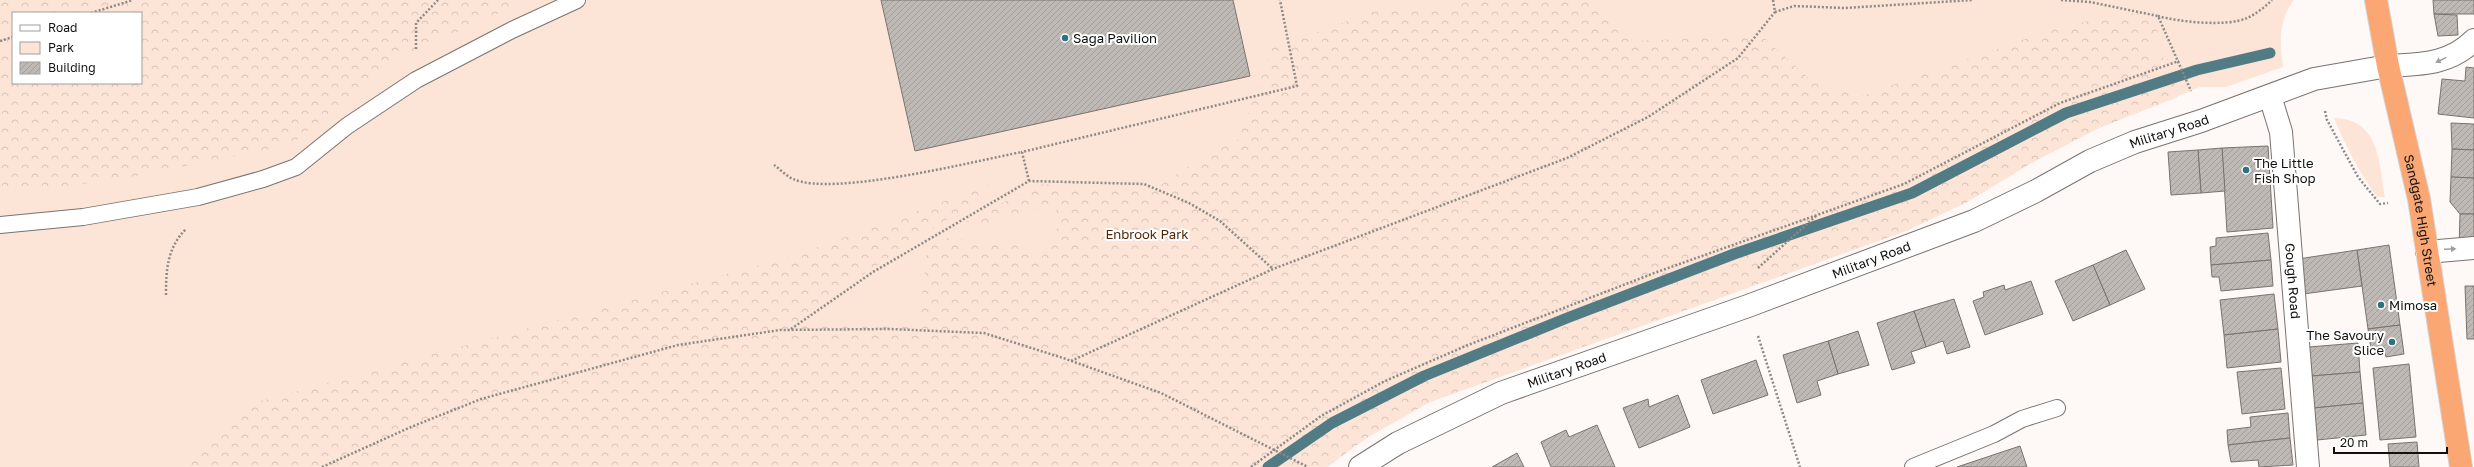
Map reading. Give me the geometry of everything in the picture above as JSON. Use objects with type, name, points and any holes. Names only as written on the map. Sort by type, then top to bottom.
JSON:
[{"type":"highway","name":"Sandgate High Street","points":[[2376,0],[2388,66],[2418,190],[2426,252],[2461,467]]},
{"type":"main road","name":"Military Road","points":[[1360,467],[1398,443],[1501,393],[1748,306],[1974,221],[2036,191],[2090,161],[2135,142],[2270,96],[2314,78],[2388,66],[2434,64],[2467,47],[2474,40]]},
{"type":"main road","name":"Gough Road","points":[[2270,96],[2281,132],[2308,467]]},
{"type":"main road","points":[[2426,252],[2474,248]]},
{"type":"lane","points":[[0,225],[99,214],[198,196],[263,179],[296,167],[347,126],[416,80],[512,30],[577,0]]},
{"type":"lane","points":[[1913,467],[1994,434],[2022,419],[2057,408]]},
{"type":"path","points":[[94,12],[133,0]]},
{"type":"path","points":[[416,80],[416,23],[438,0]]},
{"type":"path","points":[[774,165],[794,180],[819,183],[860,183],[1022,152],[1297,86],[1280,0]]},
{"type":"path","points":[[1773,0],[1775,12]]},
{"type":"path","points":[[1071,361],[1273,269],[1567,158],[1648,117],[1738,58],[1775,12],[1794,6],[1845,8],[1973,0]]},
{"type":"path","points":[[2061,0],[2090,2],[2158,16],[2181,23],[2246,19],[2272,0]]},
{"type":"path","points":[[2158,16],[2190,88]]},
{"type":"path","points":[[0,41],[12,37]]},
{"type":"path","points":[[1251,467],[1321,416],[1385,381],[1441,357],[1657,272],[1904,184],[2060,103],[2179,61]]},
{"type":"path","points":[[2325,111],[2327,120],[2370,192],[2380,204],[2393,203]]},
{"type":"path","points":[[1022,152],[1029,181]]},
{"type":"path","points":[[791,330],[873,272],[1029,181],[1144,184],[1189,203],[1220,222],[1273,269]]},
{"type":"path","points":[[1754,271],[1818,214]]},
{"type":"path","points":[[166,295],[166,269],[170,253],[177,237],[187,228]]},
{"type":"path","points":[[322,467],[411,427],[482,399],[535,383],[678,345],[791,330],[889,329],[984,333],[1071,361],[1161,393],[1308,467]]},
{"type":"path","points":[[1756,329],[1800,467]]},
{"type":"green space","name":"Enbrook Park","points":[[0,0],[2294,0],[2285,16],[2281,32],[2283,67],[2226,87],[2200,87],[2099,128],[2035,161],[1967,202],[1906,231],[1430,402],[1368,437],[1327,467],[0,467]]},
{"type":"green space","points":[[0,0],[530,0],[396,59],[290,145],[116,180],[0,193]]},
{"type":"green space","points":[[1465,0],[1585,0],[1631,41],[1762,36],[1812,81],[1861,96],[2066,25],[2141,12],[2158,32],[2148,44],[2153,55],[2168,59],[2178,97],[2099,128],[2035,161],[1967,202],[1906,231],[1430,402],[1368,437],[1327,467],[177,467],[254,403],[790,257],[1014,176],[865,273],[827,301],[804,324],[919,327],[927,249],[945,238],[1025,245],[1043,256],[1057,230],[1056,204],[977,225],[964,223],[1038,184],[1151,192],[1209,152],[1238,140],[1272,48],[1373,12],[1447,8]]},
{"type":"green space","points":[[2334,118],[2349,120],[2361,126],[2369,134],[2378,157],[2385,197],[2377,197],[2370,188],[2353,159]]},
{"type":"building","name":"Saga Pavilion","points":[[881,0],[1233,0],[1250,76],[915,151]]},
{"type":"building","points":[[2433,0],[2474,0],[2474,14],[2434,14]]},
{"type":"building","points":[[2434,14],[2457,15],[2458,35],[2438,36]]},
{"type":"building","points":[[2466,67],[2474,68],[2474,118],[2438,114],[2442,79],[2465,81]]},
{"type":"building","points":[[2451,123],[2474,124],[2474,150],[2452,149]]},
{"type":"building","name":"The Little Fish Shop","points":[[2268,146],[2273,228],[2227,232],[2222,148]]},
{"type":"building","points":[[2222,148],[2225,191],[2201,193],[2198,150]]},
{"type":"building","points":[[2452,149],[2474,150],[2474,178],[2451,177]]},
{"type":"building","points":[[2198,150],[2201,193],[2171,195],[2168,152]]},
{"type":"building","points":[[2451,177],[2474,178],[2474,214],[2460,214],[2450,202]]},
{"type":"building","points":[[2460,214],[2474,214],[2474,250],[2459,249]]},
{"type":"building","points":[[2268,233],[2271,260],[2211,265],[2210,247],[2216,246],[2216,238]]},
{"type":"building","name":"Mimosa","points":[[2389,245],[2400,325],[2368,329],[2357,250]]},
{"type":"building","points":[[2126,250],[2145,289],[2110,305],[2093,265]]},
{"type":"building","points":[[2357,250],[2362,286],[2303,294],[2298,259]]},
{"type":"building","points":[[2271,260],[2273,286],[2221,291],[2219,277],[2212,277],[2211,265]]},
{"type":"building","points":[[2093,265],[2110,305],[2073,321],[2055,281]]},
{"type":"building","points":[[2031,281],[2043,314],[1985,335],[1973,301],[1984,297],[1983,292],[2004,285],[2005,290]]},
{"type":"building","points":[[2465,286],[2474,286],[2474,339],[2467,339]]},
{"type":"building","points":[[2274,294],[2278,329],[2224,335],[2220,300]]},
{"type":"building","points":[[1954,299],[1970,347],[1947,354],[1943,341],[1926,347],[1914,311]]},
{"type":"building","points":[[1914,311],[1926,347],[1911,352],[1915,363],[1892,370],[1877,323]]},
{"type":"building","name":"The Savoury Slice","points":[[2400,325],[2404,354],[2386,357],[2384,347],[2371,349],[2368,329]]},
{"type":"building","points":[[2278,329],[2281,362],[2227,368],[2224,335]]},
{"type":"building","points":[[1858,331],[1869,365],[1838,374],[1828,341]]},
{"type":"building","points":[[1828,341],[1838,374],[1817,381],[1821,395],[1797,403],[1783,355]]},
{"type":"building","points":[[2358,343],[2360,372],[2312,376],[2309,347]]},
{"type":"building","points":[[1756,360],[1768,395],[1713,414],[1701,380]]},
{"type":"building","points":[[2409,364],[2416,437],[2380,440],[2373,368]]},
{"type":"building","points":[[2281,368],[2285,409],[2242,414],[2237,372]]},
{"type":"building","points":[[2360,372],[2363,403],[2314,408],[2312,376]]},
{"type":"building","points":[[1678,395],[1690,427],[1639,448],[1623,408],[1648,399],[1649,407]]},
{"type":"building","points":[[2363,403],[2366,435],[2317,440],[2314,408]]},
{"type":"building","points":[[2288,413],[2290,438],[2228,445],[2227,430],[2251,427],[2250,417]]},
{"type":"building","points":[[1597,425],[1615,467],[1551,467],[1541,442],[1566,430],[1569,437]]},
{"type":"building","points":[[2290,438],[2293,465],[2259,467],[2258,460],[2231,462],[2228,445]]},
{"type":"building","points":[[2417,442],[2419,467],[2390,467],[2388,444]]},
{"type":"building","points":[[2020,446],[2027,467],[1957,467]]},
{"type":"building","points":[[1517,453],[1524,467],[1492,467]]},
{"type":"waterway","points":[[1268,467],[1332,423],[1424,376],[1567,318],[1734,254],[1912,193],[2066,113],[2197,70],[2270,53]]},
{"type":"place","name":"Saga Pavilion","points":[[1065,38]]},
{"type":"place","name":"The Little Fish Shop","points":[[2246,170]]},
{"type":"place","name":"Mimosa","points":[[2381,305]]},
{"type":"place","name":"The Savoury Slice","points":[[2392,342]]}]
